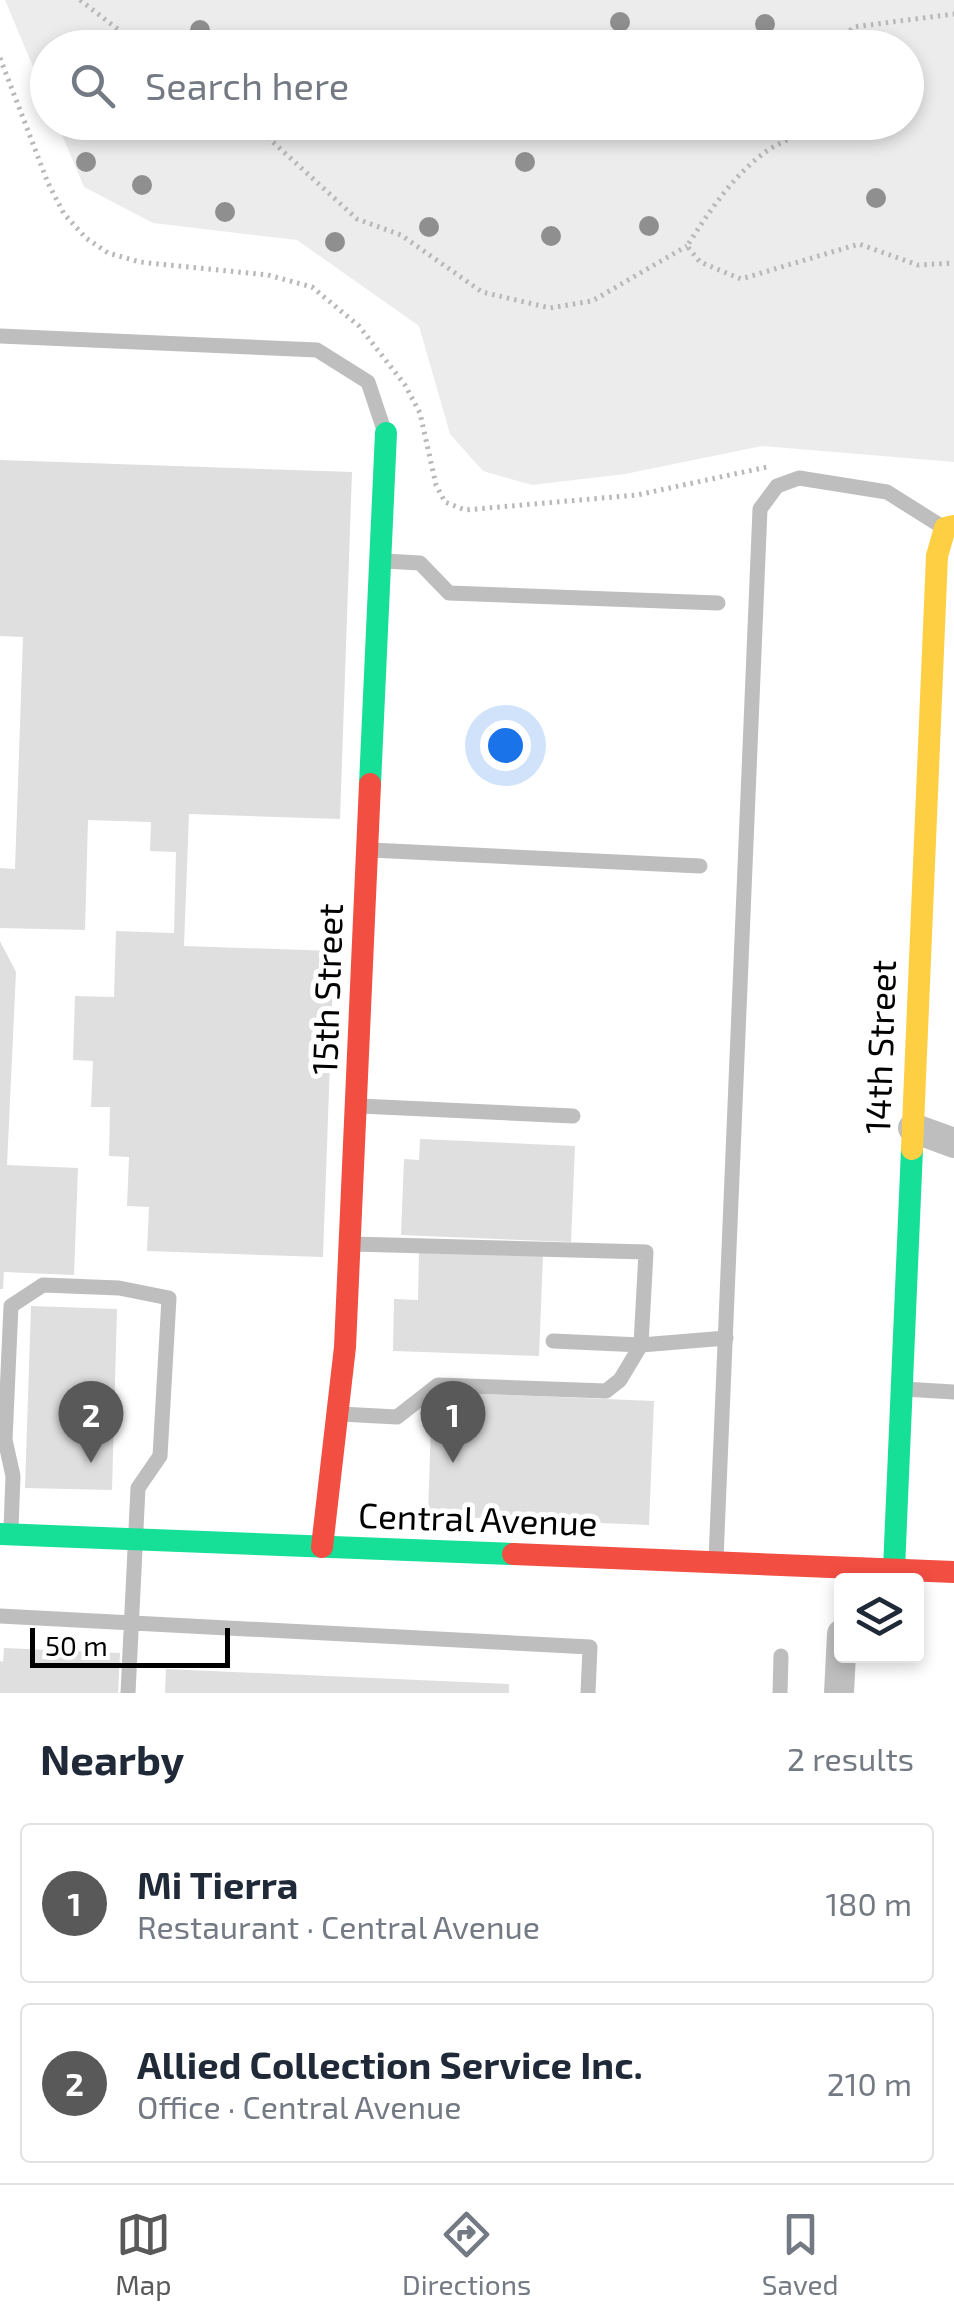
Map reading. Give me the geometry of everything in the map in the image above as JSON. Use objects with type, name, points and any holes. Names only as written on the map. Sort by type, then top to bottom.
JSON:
[{"type":"street","name":"15th Street","points":[[322,1547],[345,1347],[386,434]]},
{"type":"street","name":"14th Street","points":[[894,1570],[913,1128],[939,696],[938,556],[949,527]]},
{"type":"street","points":[[913,1128],[954,1143]]},
{"type":"street","name":"Central Avenue","points":[[5,1534],[716,1563],[834,1573]]},
{"type":"street","name":"Central Avenue","points":[[856,1573],[954,1572]]},
{"type":"street","points":[[839,1693],[841,1663]]},
{"type":"lane","points":[[0,336],[317,350],[368,382],[386,434]]},
{"type":"lane","points":[[716,1563],[760,509],[776,486],[799,478],[886,492],[949,527]]},
{"type":"lane","points":[[380,561],[420,563],[448,593],[718,603]]},
{"type":"lane","points":[[367,850],[700,866]]},
{"type":"lane","points":[[356,1106],[573,1116]]},
{"type":"lane","points":[[337,1414],[396,1417],[438,1385],[606,1391],[620,1380],[641,1345],[646,1252],[350,1244]]},
{"type":"lane","points":[[5,1534],[13,1476],[5,1440],[12,1306],[43,1286],[119,1288],[169,1298],[160,1456],[138,1488],[128,1693]]},
{"type":"lane","points":[[552,1341],[641,1345],[726,1338]]},
{"type":"lane","points":[[902,1389],[954,1392]]},
{"type":"lane","points":[[0,1616],[590,1646],[588,1693]]},
{"type":"lane","points":[[780,1693],[781,1656]]},
{"type":"path","points":[[80,0],[119,30]]},
{"type":"path","points":[[851,30],[954,14]]},
{"type":"path","points":[[0,58],[30,136]]},
{"type":"path","points":[[31,140],[64,214],[86,238],[108,253],[140,262],[268,275],[312,287],[358,326],[405,385],[420,414],[436,485],[445,502],[466,510],[638,495],[773,466]]},
{"type":"path","points":[[271,140],[358,219],[401,234],[482,292],[550,308],[592,301],[687,246],[737,176],[767,150],[790,140]]},
{"type":"path","points":[[687,246],[700,262],[741,280],[859,244],[918,265],[954,263]]},
{"type":"shaded area","points":[[5,0],[954,0],[954,462],[762,446],[625,474],[532,485],[483,471],[450,434],[419,326],[297,240],[153,223],[84,187],[64,140],[924,140],[924,30],[30,30],[30,60]]},
{"type":"building","points":[[0,460],[352,472],[340,819],[189,814],[184,946],[334,951],[323,1257],[147,1251],[149,1207],[127,1206],[129,1157],[109,1156],[110,1107],[91,1107],[93,1061],[73,1060],[75,996],[114,997],[116,931],[174,933],[176,852],[150,851],[151,822],[88,820],[85,930],[0,928],[0,868],[15,869],[23,637],[0,636]]},
{"type":"building","points":[[0,941],[16,972],[7,1165],[78,1168],[74,1275],[4,1272],[3,1289],[0,1289]]},
{"type":"building","points":[[420,1139],[575,1146],[571,1242],[401,1235],[404,1159],[419,1160]]},
{"type":"building","points":[[419,1252],[543,1256],[539,1356],[393,1351],[394,1299],[418,1300]]},
{"type":"building","points":[[31,1306],[117,1309],[112,1490],[25,1488]]},
{"type":"building","points":[[432,1392],[654,1401],[649,1525],[428,1516]]},
{"type":"building","points":[[4,1648],[120,1653],[118,1693],[0,1693]]},
{"type":"building","points":[[166,1669],[509,1684],[509,1693],[165,1693]]},
{"type":"traffic: fast","points":[[370,784],[386,433]]},
{"type":"traffic: fast","points":[[894,1569],[912,1149]]},
{"type":"traffic: fast","points":[[0,1534],[513,1554]]},
{"type":"traffic: slow","points":[[912,1149],[937,556],[945,528],[954,526]]},
{"type":"traffic: jam","points":[[322,1547],[345,1347],[370,784]]},
{"type":"traffic: jam","points":[[513,1554],[954,1572]]},
{"type":"place","name":"Allied Collection Service Inc.","points":[[91,1463]]},
{"type":"place","name":"Mi Tierra","points":[[453,1463]]}]
